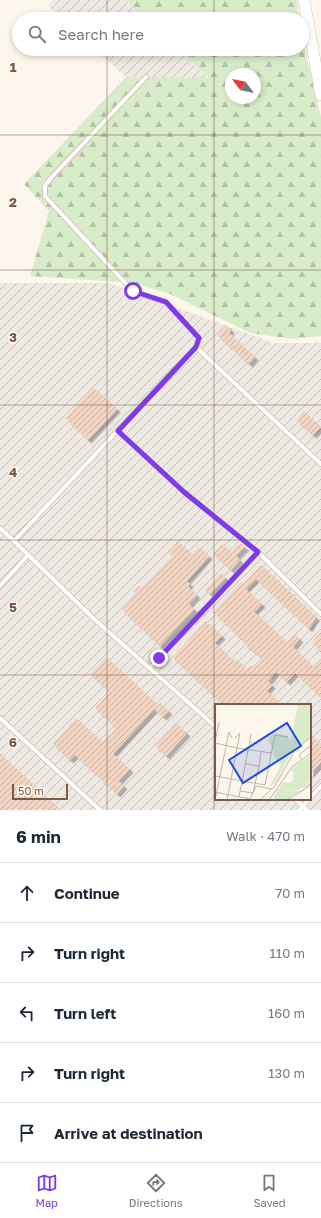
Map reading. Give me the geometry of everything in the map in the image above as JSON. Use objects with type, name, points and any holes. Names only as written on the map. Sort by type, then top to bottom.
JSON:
[{"type":"street","points":[[304,0],[306,12]]},
{"type":"street","points":[[309,28],[321,94]]},
{"type":"lane","points":[[14,541],[196,347],[199,338],[166,302],[140,294],[128,287],[45,196],[44,191],[50,180],[146,77]]},
{"type":"lane","points":[[196,347],[321,464]]},
{"type":"lane","points":[[118,431],[184,492],[258,552],[321,614]]},
{"type":"lane","points":[[0,528],[93,618],[215,726]]},
{"type":"lane","points":[[150,668],[258,552]]},
{"type":"lane","points":[[0,586],[28,555]]},
{"type":"lane","points":[[0,718],[100,810]]},
{"type":"lane","points":[[311,796],[321,786]]},
{"type":"lane","points":[[296,800],[307,810]]},
{"type":"lane","points":[[299,810],[307,800]]},
{"type":"shaded area","points":[[53,0],[125,0],[138,12],[54,12],[48,6]]},
{"type":"shaded area","points":[[103,56],[185,56],[209,79],[126,77]]},
{"type":"shaded area","points":[[0,283],[109,283],[274,343],[321,343],[321,810],[0,810]]},
{"type":"green space","points":[[125,0],[297,0],[298,12],[138,12]]},
{"type":"green space","points":[[185,56],[307,56],[321,117],[321,336],[293,339],[250,333],[170,294],[133,283],[30,276],[49,211],[24,184],[126,77],[209,78]]},
{"type":"building","points":[[227,325],[231,330],[229,333],[255,357],[249,364],[217,335]]},
{"type":"building","points":[[93,387],[117,409],[88,440],[65,418]]},
{"type":"building","points":[[304,411],[321,427],[313,435],[296,420]]},
{"type":"building","points":[[178,541],[192,554],[199,547],[209,556],[187,581],[190,584],[188,586],[197,595],[189,604],[194,609],[160,646],[122,610],[137,594],[134,591],[139,586],[142,588],[172,556],[168,552]]},
{"type":"building","points":[[240,543],[245,547],[236,556],[240,560],[231,570],[213,554],[222,544],[231,552]]},
{"type":"building","points":[[261,565],[316,617],[309,629],[256,579],[246,589],[262,604],[254,612],[287,642],[294,634],[300,639],[293,647],[314,667],[321,659],[321,697],[295,673],[287,682],[276,672],[268,682],[272,685],[267,691],[281,704],[223,704],[172,657],[206,621],[222,636],[215,643],[234,661],[236,659],[247,669],[250,665],[254,668],[262,659],[261,657],[244,644],[245,643],[213,612],[242,581],[244,583]]},
{"type":"building","points":[[221,573],[226,578],[210,594],[205,590]]},
{"type":"building","points":[[321,632],[321,653],[313,643]]},
{"type":"building","points":[[106,657],[158,705],[160,703],[169,711],[163,717],[154,709],[113,754],[130,769],[119,781],[124,786],[117,794],[75,755],[70,760],[53,744],[76,718],[103,742],[116,728],[95,708],[110,692],[90,674]]},
{"type":"building","points":[[176,723],[187,733],[166,756],[155,746]]},
{"type":"building","points":[[311,735],[321,744],[321,762],[311,773]]},
{"type":"building","points":[[0,753],[60,810],[0,810]]},
{"type":"route","points":[[133,291],[166,302],[199,338],[196,347],[118,431],[184,492],[258,552],[159,658]]}]
